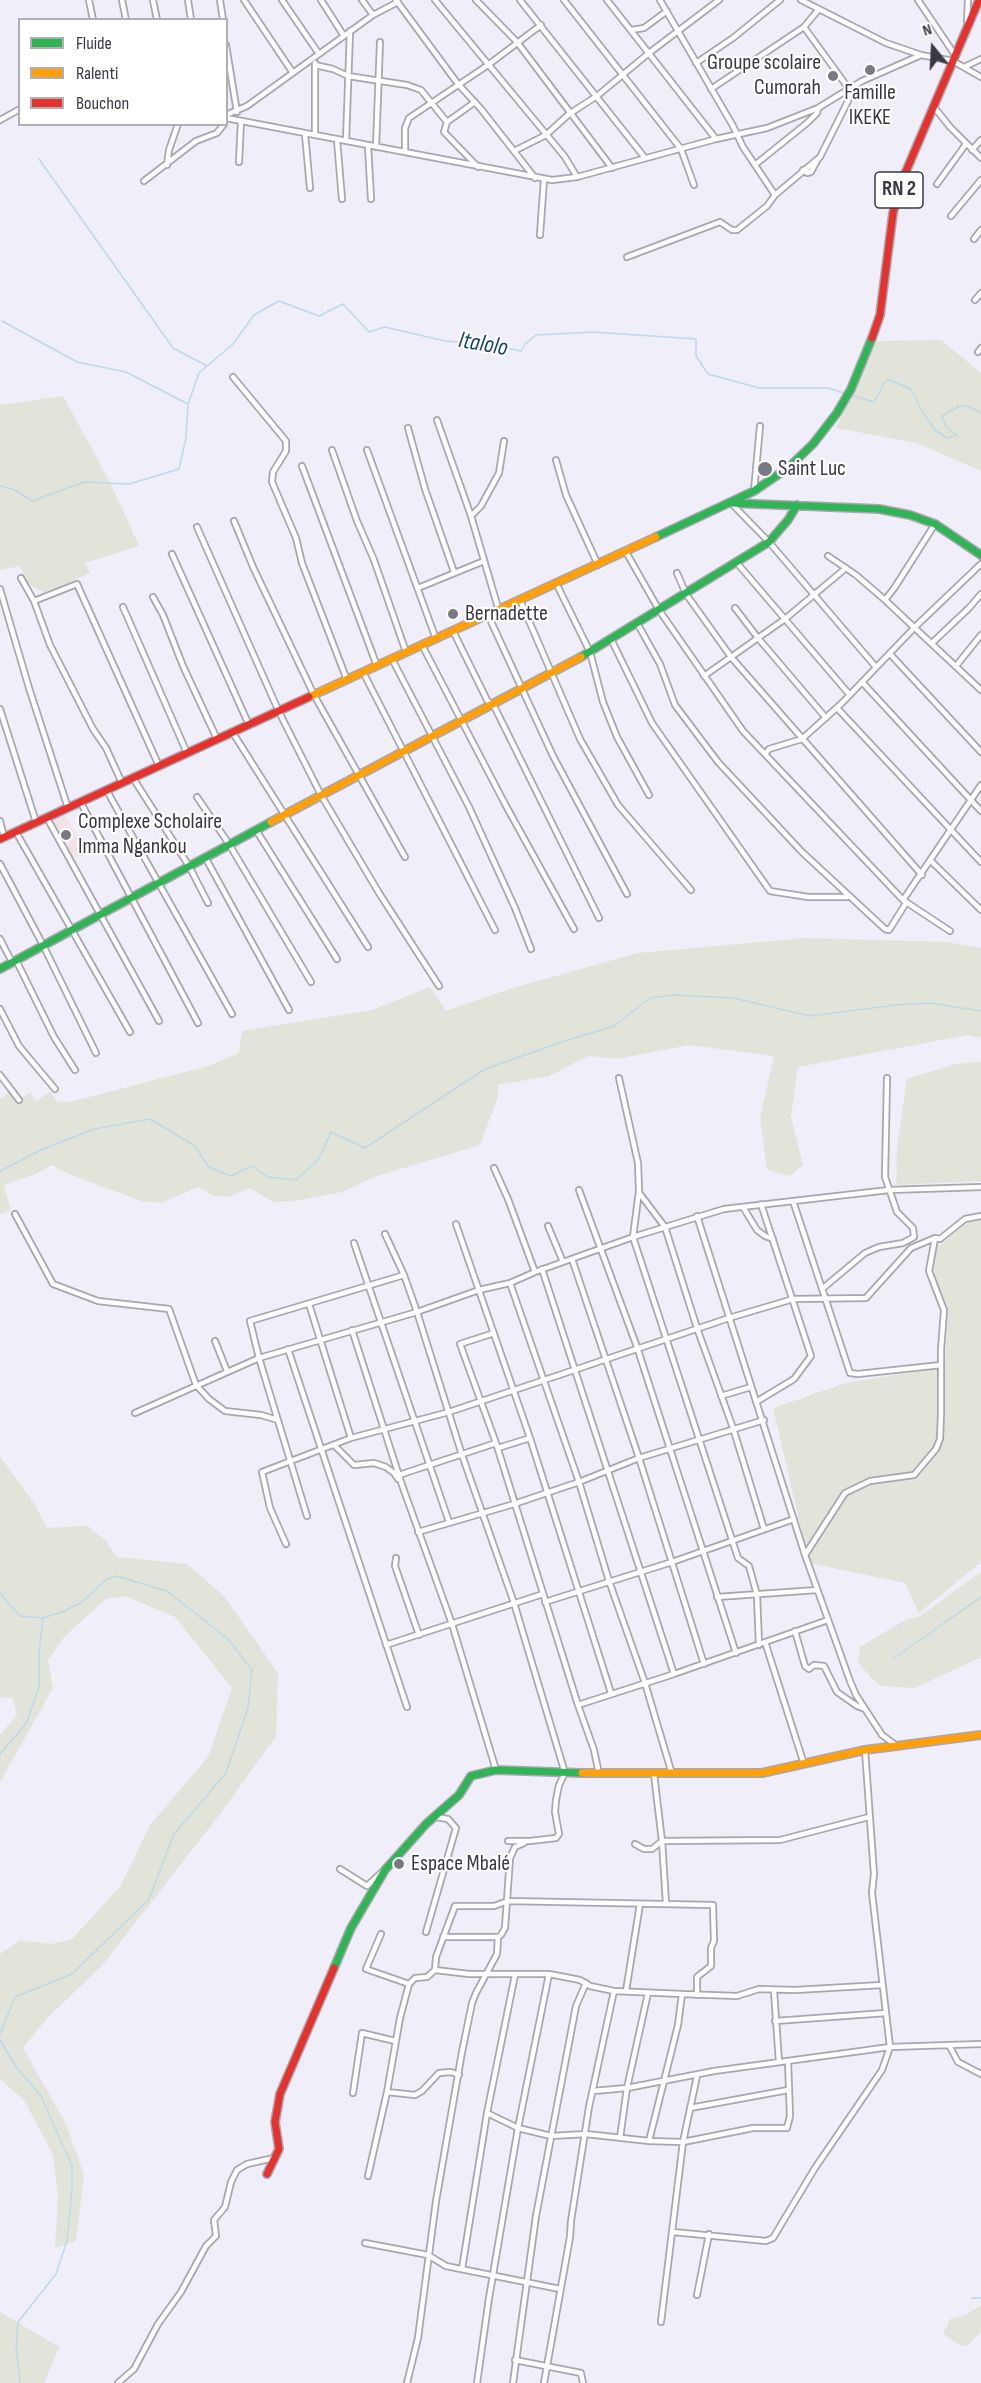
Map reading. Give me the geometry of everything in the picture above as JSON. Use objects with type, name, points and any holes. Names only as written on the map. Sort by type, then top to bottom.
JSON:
[{"type":"main road","name":"RN 2","points":[[2,838],[731,503],[754,491],[801,456],[820,436],[846,398],[869,349],[880,315],[898,190],[979,0]]},
{"type":"main road","points":[[731,503],[879,509],[909,515],[935,524],[981,555]]},
{"type":"main road","points":[[0,969],[100,912],[590,652],[769,542],[797,505]]},
{"type":"main road","points":[[267,2174],[279,2149],[276,2117],[284,2084],[351,1928],[385,1870],[433,1818],[459,1795],[471,1776],[496,1770],[599,1774],[762,1773],[865,1750],[981,1735]]},
{"type":"street","points":[[88,0],[92,18]]},
{"type":"street","points":[[122,0],[126,18]]},
{"type":"street","points":[[153,0],[157,18]]},
{"type":"street","points":[[188,0],[191,18]]},
{"type":"street","points":[[220,0],[223,18]]},
{"type":"street","points":[[244,0],[293,73]]},
{"type":"street","points":[[282,0],[317,56],[315,135]]},
{"type":"street","points":[[321,0],[344,36]]},
{"type":"street","points":[[362,0],[373,15]]},
{"type":"street","points":[[435,0],[565,157],[577,177]]},
{"type":"street","points":[[476,0],[517,42],[569,114],[612,168]]},
{"type":"street","points":[[520,0],[645,158]]},
{"type":"street","points":[[573,0],[566,2],[681,149],[694,185]]},
{"type":"street","points":[[607,0],[716,139]]},
{"type":"street","points":[[514,151],[546,135],[569,114],[597,96],[719,0]]},
{"type":"street","points":[[696,63],[733,38],[780,0]]},
{"type":"street","points":[[801,0],[886,43],[921,55],[954,58]]},
{"type":"street","points":[[918,0],[954,58],[963,67],[981,77]]},
{"type":"street","points":[[967,28],[968,0]]},
{"type":"street","points":[[228,117],[373,15],[398,1],[458,84],[535,178]]},
{"type":"street","points":[[662,1],[743,147],[775,195]]},
{"type":"street","points":[[711,88],[804,27],[819,9]]},
{"type":"street","points":[[631,30],[644,28],[667,11]]},
{"type":"street","points":[[405,152],[406,123],[417,112],[488,65],[541,25]]},
{"type":"street","points":[[804,27],[849,89]]},
{"type":"street","points":[[346,141],[350,31]]},
{"type":"street","points":[[376,147],[380,42]]},
{"type":"street","points":[[228,118],[535,178],[577,177],[716,139],[767,128],[818,108],[856,85],[921,55]]},
{"type":"street","points":[[228,57],[237,112]]},
{"type":"street","points":[[963,67],[981,59]]},
{"type":"street","points":[[315,65],[333,69],[348,76],[421,90],[447,122]]},
{"type":"street","points":[[627,257],[720,222],[734,231],[767,206],[775,195],[820,157],[856,85]]},
{"type":"street","points":[[475,102],[447,122],[444,129],[447,136],[478,167]]},
{"type":"street","points":[[933,107],[981,158]]},
{"type":"street","points":[[756,164],[807,123],[817,113],[818,108]]},
{"type":"street","points":[[0,120],[18,110]]},
{"type":"street","points":[[239,162],[241,121]]},
{"type":"street","points":[[167,165],[169,150],[177,126]]},
{"type":"street","points":[[144,181],[196,141],[217,133],[222,126]]},
{"type":"street","points":[[305,134],[310,188]]},
{"type":"street","points":[[337,140],[342,199]]},
{"type":"street","points":[[972,150],[981,140]]},
{"type":"street","points":[[937,184],[966,144]]},
{"type":"street","points":[[368,146],[371,199]]},
{"type":"street","points":[[540,235],[544,179]]},
{"type":"street","points":[[951,216],[981,180]]},
{"type":"street","points":[[974,239],[981,230]]},
{"type":"street","points":[[975,300],[981,293]]},
{"type":"street","points":[[233,377],[286,441],[286,451],[273,472],[272,482],[298,543],[302,563],[347,680]]},
{"type":"street","points":[[437,420],[471,516],[499,610]]},
{"type":"street","points":[[754,491],[760,426]]},
{"type":"street","points":[[408,428],[425,489],[454,572]]},
{"type":"street","points":[[471,516],[481,506],[499,473],[504,441]]},
{"type":"street","points":[[332,450],[406,652]]},
{"type":"street","points":[[367,450],[436,639]]},
{"type":"street","points":[[556,460],[566,495],[598,565]]},
{"type":"street","points":[[302,466],[377,666]]},
{"type":"street","points":[[731,503],[815,594],[875,666]]},
{"type":"street","points":[[234,521],[253,567],[314,695],[405,857]]},
{"type":"street","points":[[885,600],[935,524]]},
{"type":"street","points":[[197,527],[279,712],[321,795],[379,893],[439,986]]},
{"type":"street","points":[[626,552],[659,610],[743,731],[904,901],[950,931]]},
{"type":"street","points":[[172,554],[249,725]]},
{"type":"street","points":[[828,556],[885,600],[981,690]]},
{"type":"street","points":[[418,588],[484,561]]},
{"type":"street","points":[[737,563],[849,694]]},
{"type":"street","points":[[766,753],[769,749],[802,739],[826,718],[875,666],[981,564]]},
{"type":"street","points":[[704,676],[785,619],[846,568]]},
{"type":"street","points":[[677,573],[686,594],[731,657],[922,875]]},
{"type":"street","points":[[21,578],[34,601],[50,645],[96,735],[106,748],[122,783]]},
{"type":"street","points":[[556,583],[590,652],[603,702],[617,737],[649,795]]},
{"type":"street","points":[[34,601],[77,584],[159,766]]},
{"type":"street","points":[[0,589],[68,808]]},
{"type":"street","points":[[932,643],[981,594]]},
{"type":"street","points":[[153,597],[217,739]]},
{"type":"street","points":[[520,600],[585,749],[618,805],[691,890]]},
{"type":"street","points":[[123,607],[187,753]]},
{"type":"street","points":[[735,608],[826,718]]},
{"type":"street","points":[[488,615],[554,756],[627,894]]},
{"type":"street","points":[[637,623],[660,664],[675,705],[718,762],[802,852],[885,929],[891,927],[904,901],[981,785]]},
{"type":"street","points":[[453,631],[600,918]]},
{"type":"street","points":[[956,666],[981,635]]},
{"type":"street","points":[[611,639],[652,723],[771,891],[808,897],[848,897]]},
{"type":"street","points":[[422,645],[504,804],[574,929]]},
{"type":"street","points":[[890,654],[981,752]]},
{"type":"street","points":[[392,659],[474,817],[531,949]]},
{"type":"street","points":[[363,672],[405,750],[495,930]]},
{"type":"street","points":[[862,682],[981,811]]},
{"type":"street","points":[[837,708],[981,862]]},
{"type":"street","points":[[0,709],[36,822]]},
{"type":"street","points":[[233,733],[368,947]]},
{"type":"street","points":[[133,778],[189,866],[208,903]]},
{"type":"street","points":[[107,791],[232,1014]]},
{"type":"street","points":[[197,797],[230,844],[311,982]]},
{"type":"street","points":[[81,802],[129,897],[198,1023]]},
{"type":"street","points":[[47,818],[159,1021]]},
{"type":"street","points":[[0,821],[2,838]]},
{"type":"street","points":[[256,830],[337,959]]},
{"type":"street","points":[[16,832],[130,1032]]},
{"type":"street","points":[[205,857],[289,1010]]},
{"type":"street","points":[[931,861],[981,910]]},
{"type":"street","points":[[0,864],[96,1053]]},
{"type":"street","points":[[0,939],[54,1037],[75,1070]]},
{"type":"street","points":[[0,1009],[19,1046],[55,1089]]},
{"type":"street","points":[[0,1075],[19,1100]]},
{"type":"street","points":[[619,1078],[637,1155],[639,1191],[633,1237],[740,1560],[749,1566],[757,1596],[759,1645]]},
{"type":"street","points":[[822,1289],[866,1253],[879,1247],[913,1239],[913,1228],[899,1215],[889,1190],[885,1164],[887,1078]]},
{"type":"street","points":[[494,1168],[535,1272]]},
{"type":"street","points":[[135,1413],[259,1358],[417,1312],[479,1290],[510,1283],[542,1269],[697,1216],[724,1209],[889,1190],[981,1187]]},
{"type":"street","points":[[579,1190],[637,1347],[736,1653]]},
{"type":"street","points":[[639,1191],[665,1227],[697,1328],[733,1428],[764,1529]]},
{"type":"street","points":[[793,1201],[850,1373],[941,1365]]},
{"type":"street","points":[[756,1402],[794,1379],[810,1358],[761,1204]]},
{"type":"street","points":[[743,1207],[757,1230],[773,1239]]},
{"type":"street","points":[[15,1214],[53,1284],[98,1300],[169,1309],[196,1385],[225,1411],[261,1415],[278,1420]]},
{"type":"street","points":[[286,1544],[270,1508],[262,1473],[283,1466],[290,1460],[351,1438],[449,1412],[637,1347],[792,1299],[866,1298],[911,1248],[935,1238],[940,1239],[965,1219],[981,1215]]},
{"type":"street","points":[[697,1216],[751,1387],[764,1420],[805,1555],[856,1695],[882,1735],[897,1746]]},
{"type":"street","points":[[456,1224],[548,1492],[612,1693]]},
{"type":"street","points":[[548,1226],[563,1262]]},
{"type":"street","points":[[385,1234],[404,1275],[417,1312],[462,1455],[514,1604],[566,1773],[559,1785],[555,1808],[559,1833],[554,1839],[508,1841]]},
{"type":"street","points":[[805,1555],[846,1493],[870,1481],[913,1475],[936,1449],[940,1438],[943,1306],[929,1271],[935,1238]]},
{"type":"street","points":[[354,1243],[449,1522]]},
{"type":"street","points":[[572,1259],[639,1458],[704,1664]]},
{"type":"street","points":[[542,1269],[674,1674]]},
{"type":"street","points":[[307,1516],[250,1321],[404,1275]]},
{"type":"street","points":[[510,1283],[579,1482],[609,1581],[645,1683],[672,1774]]},
{"type":"street","points":[[309,1304],[351,1438]]},
{"type":"street","points":[[352,1330],[402,1485],[452,1624],[496,1770]]},
{"type":"street","points":[[494,1333],[460,1344],[497,1446],[599,1774]]},
{"type":"street","points":[[215,1341],[227,1371]]},
{"type":"street","points":[[288,1349],[407,1707]]},
{"type":"street","points":[[721,1396],[751,1387]]},
{"type":"street","points":[[418,1532],[514,1504],[579,1482],[639,1458],[764,1420]]},
{"type":"street","points":[[399,1475],[462,1455],[530,1438]]},
{"type":"street","points":[[334,1445],[354,1465],[374,1463],[386,1467],[394,1473],[402,1485]]},
{"type":"street","points":[[545,1602],[672,1562],[794,1519]]},
{"type":"street","points":[[396,1558],[397,1571],[419,1635]]},
{"type":"street","points":[[717,1597],[817,1590]]},
{"type":"street","points":[[386,1644],[543,1594]]},
{"type":"street","points":[[578,1705],[828,1620]]},
{"type":"street","points":[[795,1631],[806,1666],[809,1669],[814,1665],[824,1666],[837,1692],[856,1706],[865,1709]]},
{"type":"street","points":[[765,1642],[804,1764]]},
{"type":"street","points":[[674,2232],[766,2241],[773,2238],[815,2168],[876,2082],[890,2047],[872,1893],[874,1874],[865,1750]]},
{"type":"street","points":[[654,1774],[662,1841],[666,1904]]},
{"type":"street","points":[[426,1932],[456,1828],[448,1819],[441,1816],[433,1818]]},
{"type":"street","points":[[635,1844],[645,1849],[652,1849],[662,1841],[780,1840],[869,1816]]},
{"type":"street","points":[[407,2383],[418,2338],[428,2255],[472,2003],[498,1952],[498,1938],[505,1928],[511,1854],[515,1847],[530,1841]]},
{"type":"street","points":[[340,1869],[367,1886],[385,1870]]},
{"type":"street","points":[[368,2176],[409,1984],[415,1978],[427,1977],[435,1970],[443,1937],[455,1905],[494,1906],[508,1901],[713,1905],[714,1941],[711,1948],[711,1966],[697,1977],[697,1995]]},
{"type":"street","points":[[626,1991],[640,1904]]},
{"type":"street","points":[[381,1934],[366,1969],[409,1984]]},
{"type":"street","points":[[443,1937],[498,1938]]},
{"type":"street","points":[[435,1970],[486,1974],[549,1974],[614,1991],[697,1995],[737,1996],[755,1989],[774,1991],[882,1985]]},
{"type":"street","points":[[477,2383],[518,2128],[549,1974]]},
{"type":"street","points":[[462,2269],[487,2113],[515,1975]]},
{"type":"street","points":[[513,2383],[526,2282],[552,2136],[576,2006],[586,1983]]},
{"type":"street","points":[[544,2383],[593,2091],[614,1991]]},
{"type":"street","points":[[774,1991],[779,2062]]},
{"type":"street","points":[[620,2138],[627,2088],[648,1993]]},
{"type":"street","points":[[649,2141],[678,2025],[682,1994]]},
{"type":"street","points":[[775,2020],[886,2013]]},
{"type":"street","points":[[353,2093],[362,2033],[395,2042]]},
{"type":"street","points":[[949,2044],[958,2062],[981,2074]]},
{"type":"street","points":[[593,2091],[627,2088],[779,2062],[890,2047],[981,2044]]},
{"type":"street","points":[[487,2113],[518,2128],[552,2136],[586,2134],[649,2141],[683,2142],[753,2128],[787,2128],[790,2116],[788,2061]]},
{"type":"street","points":[[387,2092],[415,2096],[439,2073],[451,2072],[459,2075]]},
{"type":"street","points":[[661,2322],[674,2232],[683,2142],[697,2076]]},
{"type":"street","points":[[690,2108],[788,2090]]},
{"type":"street","points":[[118,2383],[134,2369],[158,2324],[181,2292],[206,2246],[216,2235],[214,2220],[225,2207],[231,2182],[237,2170],[247,2164],[274,2158]]},
{"type":"street","points":[[697,2295],[709,2234]]},
{"type":"street","points":[[365,2243],[428,2255],[446,2266],[560,2289]]},
{"type":"street","points":[[516,2360],[580,2373],[583,2383]]},
{"type":"shaded area","points":[[941,340],[981,373],[981,471],[917,443],[836,428],[877,341]]},
{"type":"shaded area","points":[[63,396],[111,484],[139,546],[85,563],[90,573],[45,593],[28,584],[20,566],[0,570],[0,405]]},
{"type":"shaded area","name":"Complexe Scholaire Imma Ngankou","points":[[63,811],[85,851],[71,861],[47,818]]},
{"type":"shaded area","points":[[805,938],[947,942],[981,948],[981,1038],[968,1035],[798,1067],[791,1117],[803,1165],[790,1176],[767,1170],[760,1117],[774,1056],[689,1045],[617,1059],[588,1056],[549,1076],[498,1085],[498,1097],[480,1145],[374,1177],[342,1192],[294,1201],[273,1202],[250,1188],[228,1197],[214,1196],[198,1187],[161,1203],[141,1201],[69,1174],[52,1165],[40,1172],[4,1185],[11,1211],[0,1214],[0,1099],[10,1092],[17,1101],[30,1093],[36,1101],[50,1092],[57,1101],[70,1102],[208,1066],[239,1053],[242,1031],[372,1010],[430,987],[446,1011],[509,989],[638,953]]},
{"type":"shaded area","points":[[981,1062],[981,1181],[896,1185],[897,1147],[907,1079],[955,1064]]},
{"type":"shaded area","points":[[970,1220],[981,1220],[981,1562],[919,1613],[905,1583],[809,1563],[773,1408],[846,1383],[945,1367],[948,1306],[932,1274],[935,1249]]},
{"type":"shaded area","points":[[0,1456],[35,1505],[47,1528],[88,1526],[106,1541],[117,1557],[187,1564],[224,1596],[278,1673],[276,1736],[220,1814],[101,1967],[48,2017],[23,2048],[67,2126],[84,2175],[76,2241],[55,2248],[58,2196],[53,2155],[24,2100],[0,2079],[0,1954],[20,1940],[50,1944],[71,1940],[120,1887],[150,1825],[208,1757],[232,1688],[175,1617],[125,1596],[106,1599],[64,1637],[48,1660],[53,1688],[0,1782],[0,1735],[17,1715],[13,1698],[0,1697]]},
{"type":"shaded area","points":[[981,1572],[981,1657],[915,1688],[881,1686],[869,1676],[858,1661],[860,1647],[905,1620],[920,1616]]},
{"type":"shaded area","points":[[981,2305],[981,2332],[967,2346],[959,2345],[943,2334],[950,2319],[966,2315]]},
{"type":"shaded area","points":[[0,2312],[59,2347],[44,2383],[0,2383]]},
{"type":"waterway","points":[[39,159],[173,348],[207,366]]},
{"type":"waterway","name":"Italolo","points":[[0,486],[15,490],[32,501],[84,482],[129,484],[179,469],[186,438],[188,404],[199,373],[233,344],[254,315],[279,301],[319,316],[343,304],[369,332],[385,327],[445,341],[488,344],[521,351],[525,344],[536,335],[593,332],[696,339],[696,356],[708,374],[759,388],[828,388],[844,393]]},
{"type":"waterway","points":[[2,321],[77,362],[126,372],[188,404]]},
{"type":"waterway","name":"Italolo","points":[[851,395],[874,402],[887,379],[911,389],[922,411],[936,431],[947,438],[957,435],[946,427],[942,416],[959,406],[968,406],[981,413]]},
{"type":"waterway","points":[[0,1171],[43,1149],[94,1129],[150,1119],[195,1146],[209,1167],[231,1176],[252,1166],[268,1177],[296,1180],[318,1160],[331,1132],[365,1148],[485,1069],[614,1026],[650,998],[673,995],[733,998],[810,1016],[930,1003],[981,1011]]},
{"type":"waterway","points":[[0,1593],[20,1616],[43,1618],[82,1602],[107,1579],[116,1576],[167,1591],[228,1639],[252,1670],[248,1708],[226,1773],[174,1834],[149,1899],[72,1974],[15,1997],[0,2034]]},
{"type":"waterway","points":[[893,1659],[981,1597]]},
{"type":"waterway","points":[[0,1754],[26,1724],[39,1687],[39,1652],[43,1618]]},
{"type":"waterway","points":[[0,2040],[16,2067],[41,2096],[72,2166],[67,2241],[56,2274],[18,2322],[16,2346],[20,2383]]},
{"type":"waterway","points":[[972,2298],[981,2298]]},
{"type":"traffic: fast","points":[[656,537],[754,491],[788,468],[813,444],[837,413],[851,389],[872,338]]},
{"type":"traffic: fast","points":[[731,503],[879,509],[910,515],[935,524],[981,555]]},
{"type":"traffic: fast","points":[[581,657],[769,542],[788,520],[797,505]]},
{"type":"traffic: fast","points":[[0,969],[271,822]]},
{"type":"traffic: fast","points":[[334,1968],[351,1928],[385,1870],[426,1824],[459,1795],[471,1776],[496,1770],[582,1773]]},
{"type":"traffic: slow","points":[[309,697],[656,537]]},
{"type":"traffic: slow","points":[[271,822],[581,657]]},
{"type":"traffic: slow","points":[[582,1773],[762,1773],[865,1750],[981,1735]]},
{"type":"traffic: jam","points":[[872,338],[880,315],[893,213],[901,183],[979,0]]},
{"type":"traffic: jam","points":[[0,839],[309,697]]},
{"type":"traffic: jam","points":[[267,2174],[279,2149],[275,2122],[280,2094],[334,1968]]},
{"type":"place","name":"Famille IKEKE","points":[[870,70]]},
{"type":"place","name":"Groupe scolaire Cumorah","points":[[833,76]]},
{"type":"place","name":"Saint Luc","points":[[765,469]]},
{"type":"place","name":"Bernadette","points":[[453,614]]},
{"type":"place","name":"Complexe Scholaire Imma Ngankou","points":[[66,835]]},
{"type":"place","name":"Espace Mbalé","points":[[399,1864]]}]
